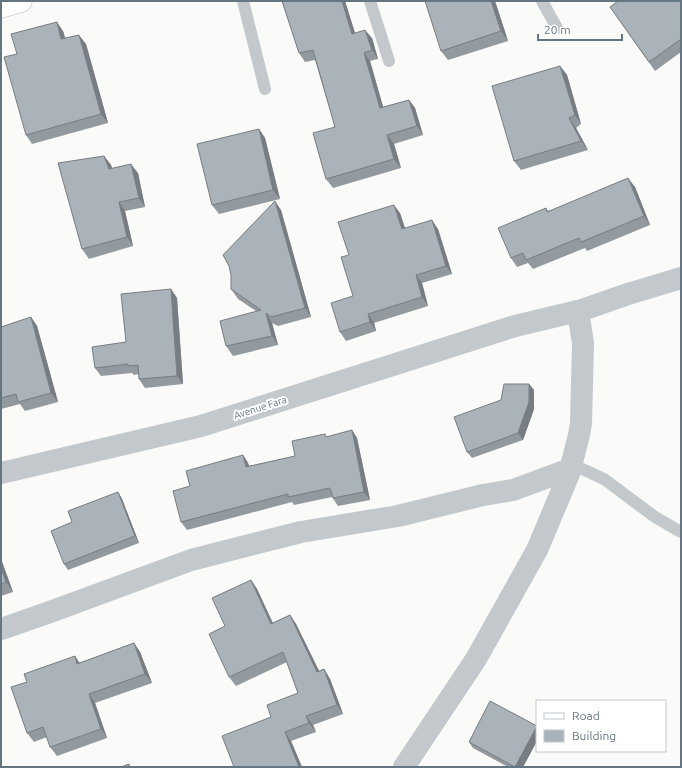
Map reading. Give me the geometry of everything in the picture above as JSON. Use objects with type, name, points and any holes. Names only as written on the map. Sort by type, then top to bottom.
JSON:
[{"type":"main road","points":[[1,7],[21,1]]},
{"type":"street","name":"Avenue Fara","points":[[1,473],[201,426],[515,326],[578,312],[628,294],[681,278]]},
{"type":"street","points":[[404,767],[476,659],[536,550],[570,468],[581,423],[583,343],[578,312]]},
{"type":"street","points":[[1,629],[192,560],[301,532],[398,516],[483,495],[513,490],[570,468]]},
{"type":"lane","points":[[243,1],[265,89]]},
{"type":"lane","points":[[370,1],[389,61]]},
{"type":"lane","points":[[542,1],[557,28]]},
{"type":"lane","points":[[570,468],[580,468],[604,479],[655,517],[681,532]]},
{"type":"building","points":[[282,1],[342,1],[352,34],[365,30],[372,50],[364,53],[380,108],[409,100],[417,126],[387,135],[394,159],[326,179],[313,133],[335,127],[313,50],[299,53]]},
{"type":"building","points":[[425,1],[491,1],[501,31],[441,51]]},
{"type":"building","points":[[618,1],[681,1],[681,39],[649,62],[610,7]]},
{"type":"building","points":[[57,22],[61,39],[79,35],[101,114],[26,135],[4,57],[17,54],[11,34]]},
{"type":"building","points":[[560,66],[575,115],[569,118],[581,141],[514,161],[492,86]]},
{"type":"building","points":[[259,129],[273,190],[212,205],[197,144]]},
{"type":"building","points":[[104,156],[109,169],[131,164],[139,198],[119,202],[127,237],[82,249],[58,163]]},
{"type":"building","points":[[628,178],[644,216],[581,242],[579,238],[526,260],[523,253],[511,258],[498,228],[546,208],[547,212]]},
{"type":"building","points":[[275,201],[305,308],[271,317],[266,313],[272,336],[226,346],[220,321],[261,310],[231,289],[231,275],[229,266],[223,255]]},
{"type":"building","points":[[394,205],[402,229],[432,220],[446,266],[416,275],[422,297],[368,314],[370,322],[340,332],[331,303],[353,296],[341,257],[349,255],[338,222]]},
{"type":"building","points":[[171,289],[177,376],[139,379],[138,365],[128,366],[128,364],[95,368],[92,347],[126,342],[121,294]]},
{"type":"building","points":[[31,317],[51,393],[18,402],[16,394],[1,398],[1,327]]},
{"type":"building","points":[[504,384],[529,384],[529,402],[518,433],[467,452],[454,417],[501,400]]},
{"type":"building","points":[[352,430],[364,492],[333,498],[330,488],[288,497],[288,494],[181,522],[173,491],[190,486],[186,471],[243,455],[246,467],[295,456],[292,441],[325,434],[326,437]]},
{"type":"building","points":[[118,492],[135,536],[64,564],[51,531],[72,522],[68,511]]},
{"type":"building","points":[[1,568],[6,582],[1,584]]},
{"type":"building","points":[[251,580],[271,624],[290,615],[317,672],[324,669],[337,705],[306,716],[309,723],[285,732],[299,767],[234,767],[222,736],[271,717],[267,705],[298,693],[283,652],[229,677],[209,634],[225,626],[212,598]]},
{"type":"building","points":[[134,643],[145,674],[89,694],[101,729],[50,747],[43,727],[27,733],[11,687],[27,682],[24,674],[75,656],[77,664]]},
{"type":"building","points":[[490,701],[536,725],[515,767],[469,742]]},
{"type":"building","points":[[129,764],[130,767],[121,767]]}]
